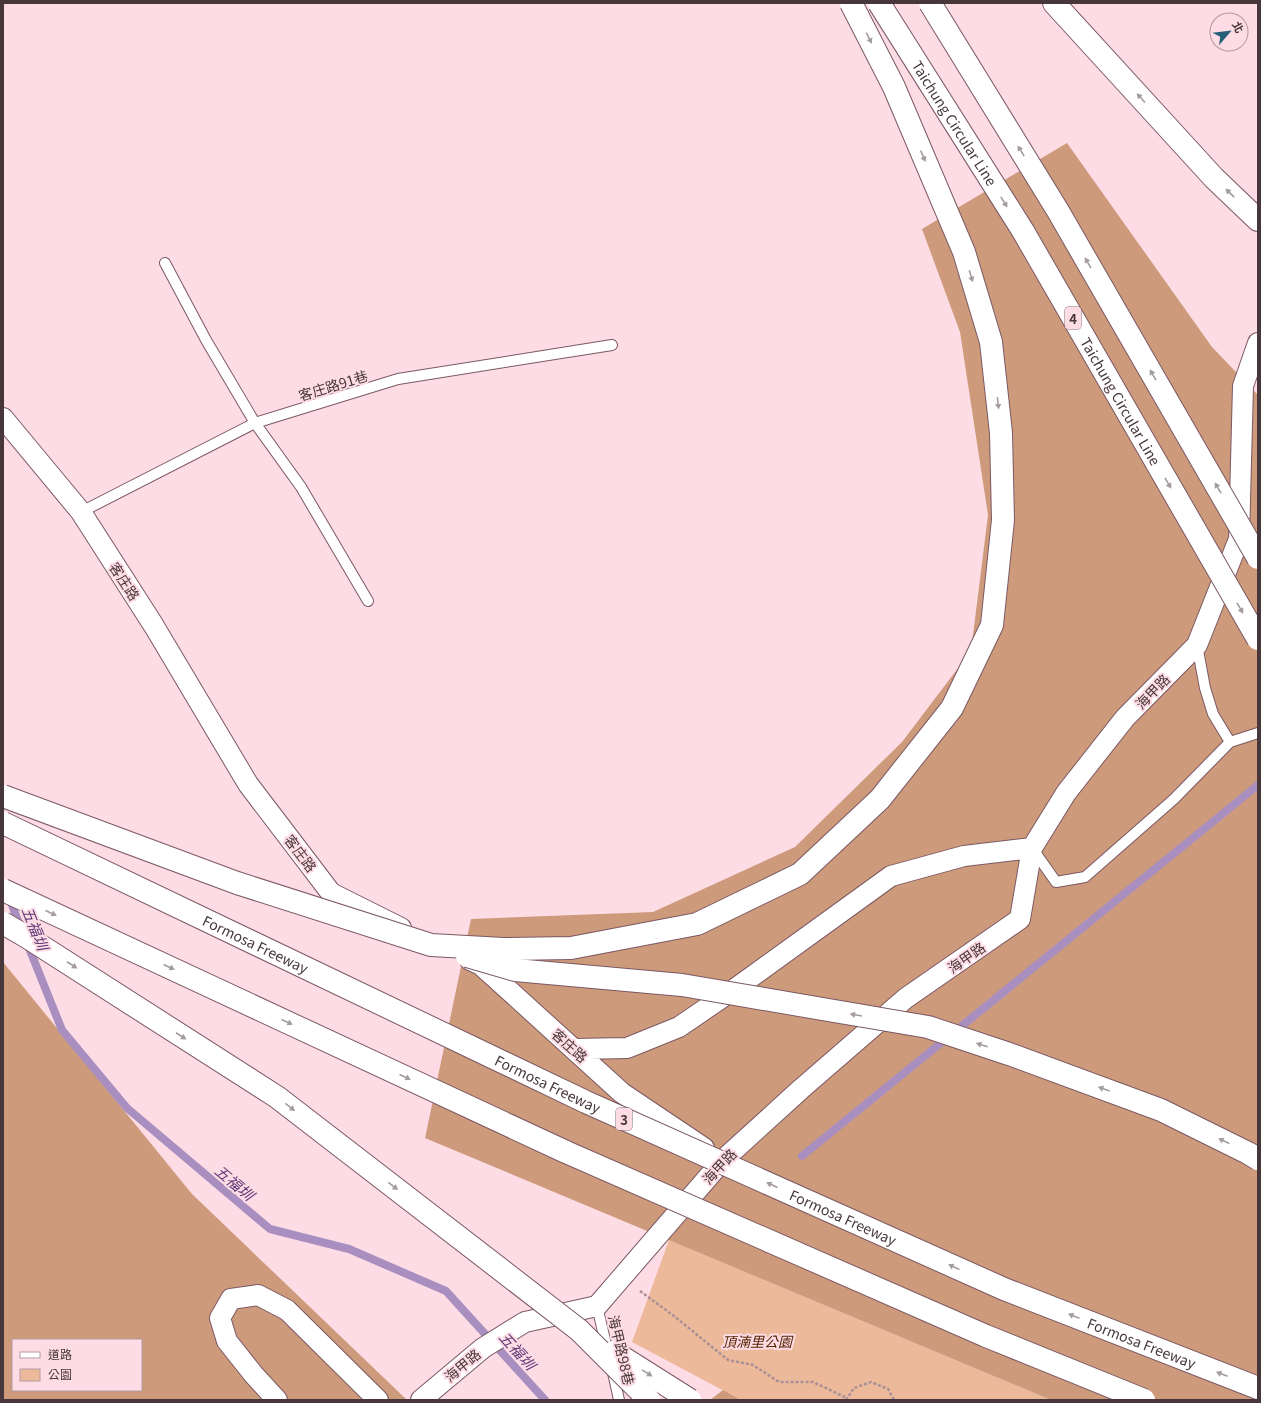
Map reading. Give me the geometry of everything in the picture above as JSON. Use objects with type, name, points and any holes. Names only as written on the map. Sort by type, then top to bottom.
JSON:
[{"type":"highway","points":[[431,945],[503,949],[571,948],[697,924],[800,874],[880,799],[952,708],[992,625],[1003,520],[1001,433],[991,342],[964,252],[894,87],[851,3]]},
{"type":"highway","name":"Taichung Circular Line","points":[[879,3],[1023,231],[1258,639]]},
{"type":"highway","points":[[930,3],[1058,211],[1258,558]]},
{"type":"highway","points":[[1054,3],[1214,178],[1258,220]]},
{"type":"highway","points":[[3,796],[237,883],[431,945],[516,970],[682,986],[928,1027],[1009,1054],[1161,1110],[1258,1159]]},
{"type":"highway","name":"Formosa Freeway","points":[[3,823],[600,1108],[1004,1289],[1258,1388]]},
{"type":"highway","points":[[3,890],[566,1152],[986,1336],[1144,1400]]},
{"type":"highway","points":[[3,923],[277,1097],[579,1330],[690,1400]]},
{"type":"highway","points":[[579,1330],[649,1400]]},
{"type":"street","name":"海甲路","points":[[421,1400],[483,1348],[525,1322],[597,1306],[723,1160],[807,1084],[906,998],[1020,919],[1032,848],[1066,793],[1125,718],[1197,645],[1239,539],[1243,386],[1258,343]]},
{"type":"street","name":"客庄路","points":[[3,418],[81,512],[154,626],[248,784],[331,893],[395,926],[481,965],[622,1093],[723,1160]]},
{"type":"street","points":[[575,1050],[627,1048],[679,1027],[736,988],[891,876],[964,856],[1032,848]]},
{"type":"street","points":[[277,1400],[254,1375],[227,1341],[220,1318],[231,1299],[258,1295],[287,1310],[378,1400]]},
{"type":"lane","points":[[165,263],[206,340],[255,423],[302,487],[368,601]]},
{"type":"lane","name":"客庄路91巷","points":[[81,512],[255,423],[398,379],[612,345]]},
{"type":"lane","points":[[1197,645],[1205,688],[1213,714],[1230,742]]},
{"type":"lane","points":[[1032,848],[1056,882],[1085,877],[1174,799],[1230,742],[1258,733]]},
{"type":"lane","name":"海甲路98巷","points":[[597,1306],[619,1400]]},
{"type":"path","points":[[622,1278],[674,1316],[728,1360],[753,1365],[779,1382],[813,1382],[846,1399],[854,1388],[871,1382],[888,1389],[894,1400]]},
{"type":"green space","name":"頂湳里公園","points":[[669,1240],[1051,1400],[741,1400],[632,1342]]},
{"type":"shaded area","points":[[1067,143],[1212,347],[1258,395],[1258,1400],[1051,1400],[425,1138],[471,919],[653,912],[795,847],[902,742],[971,651],[988,515],[960,332],[922,229]]},
{"type":"shaded area","points":[[3,962],[192,1194],[407,1400],[3,1400]]},
{"type":"shaded area","points":[[723,1390],[741,1400],[710,1400]]},
{"type":"waterway","points":[[802,1156],[1258,785]]},
{"type":"waterway","name":"五福圳","points":[[9,897],[21,929]]},
{"type":"waterway","name":"五福圳","points":[[27,943],[62,1030],[127,1108],[270,1229],[349,1249],[446,1291],[545,1400]]}]
